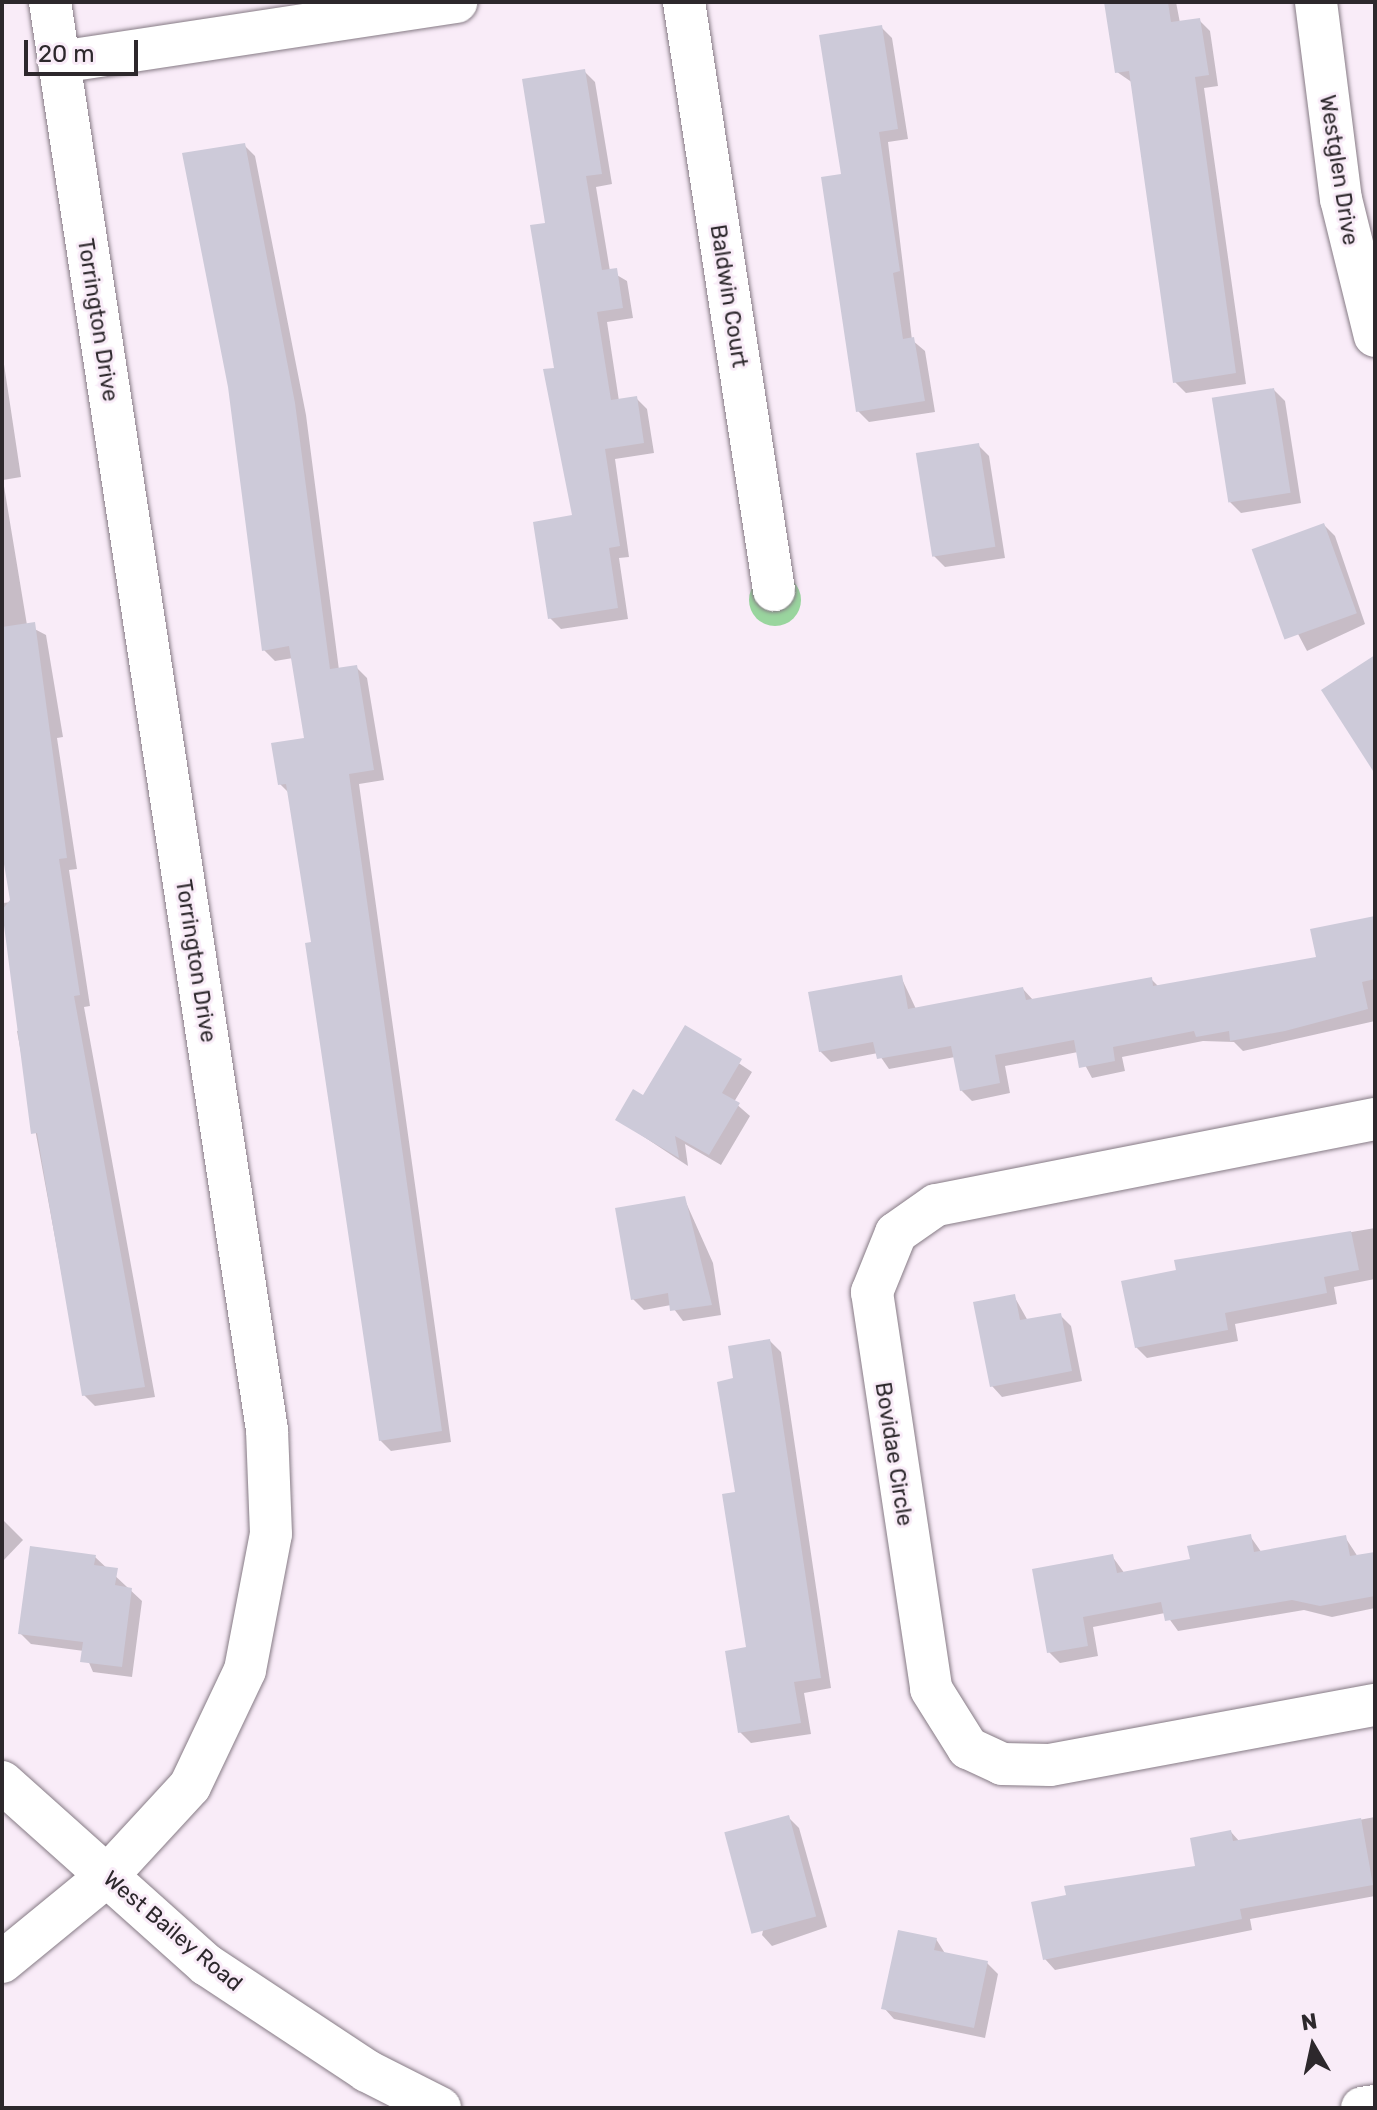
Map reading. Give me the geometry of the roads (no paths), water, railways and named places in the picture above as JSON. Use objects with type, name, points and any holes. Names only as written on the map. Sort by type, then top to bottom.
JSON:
[{"type":"street","name":"Torrington Drive","points":[[2,1962],[107,1876],[190,1786],[245,1670],[267,1578],[271,1468],[50,2]]},
{"type":"street","points":[[59,62],[457,2]]},
{"type":"street","name":"Baldwin Court","points":[[684,2],[774,590]]},
{"type":"street","name":"Westglen Drive","points":[[1316,2],[1341,199],[1375,336]]},
{"type":"street","name":"Bovidae Circle","points":[[1375,1119],[936,1205],[896,1233],[872,1292],[931,1689],[968,1748],[1002,1764],[1050,1765],[1375,1705]]},
{"type":"street","name":"West Bailey Road","points":[[2,1782],[207,1965],[282,2018],[440,2108]]},
{"type":"street","points":[[1362,2108],[1375,2106]]}]
